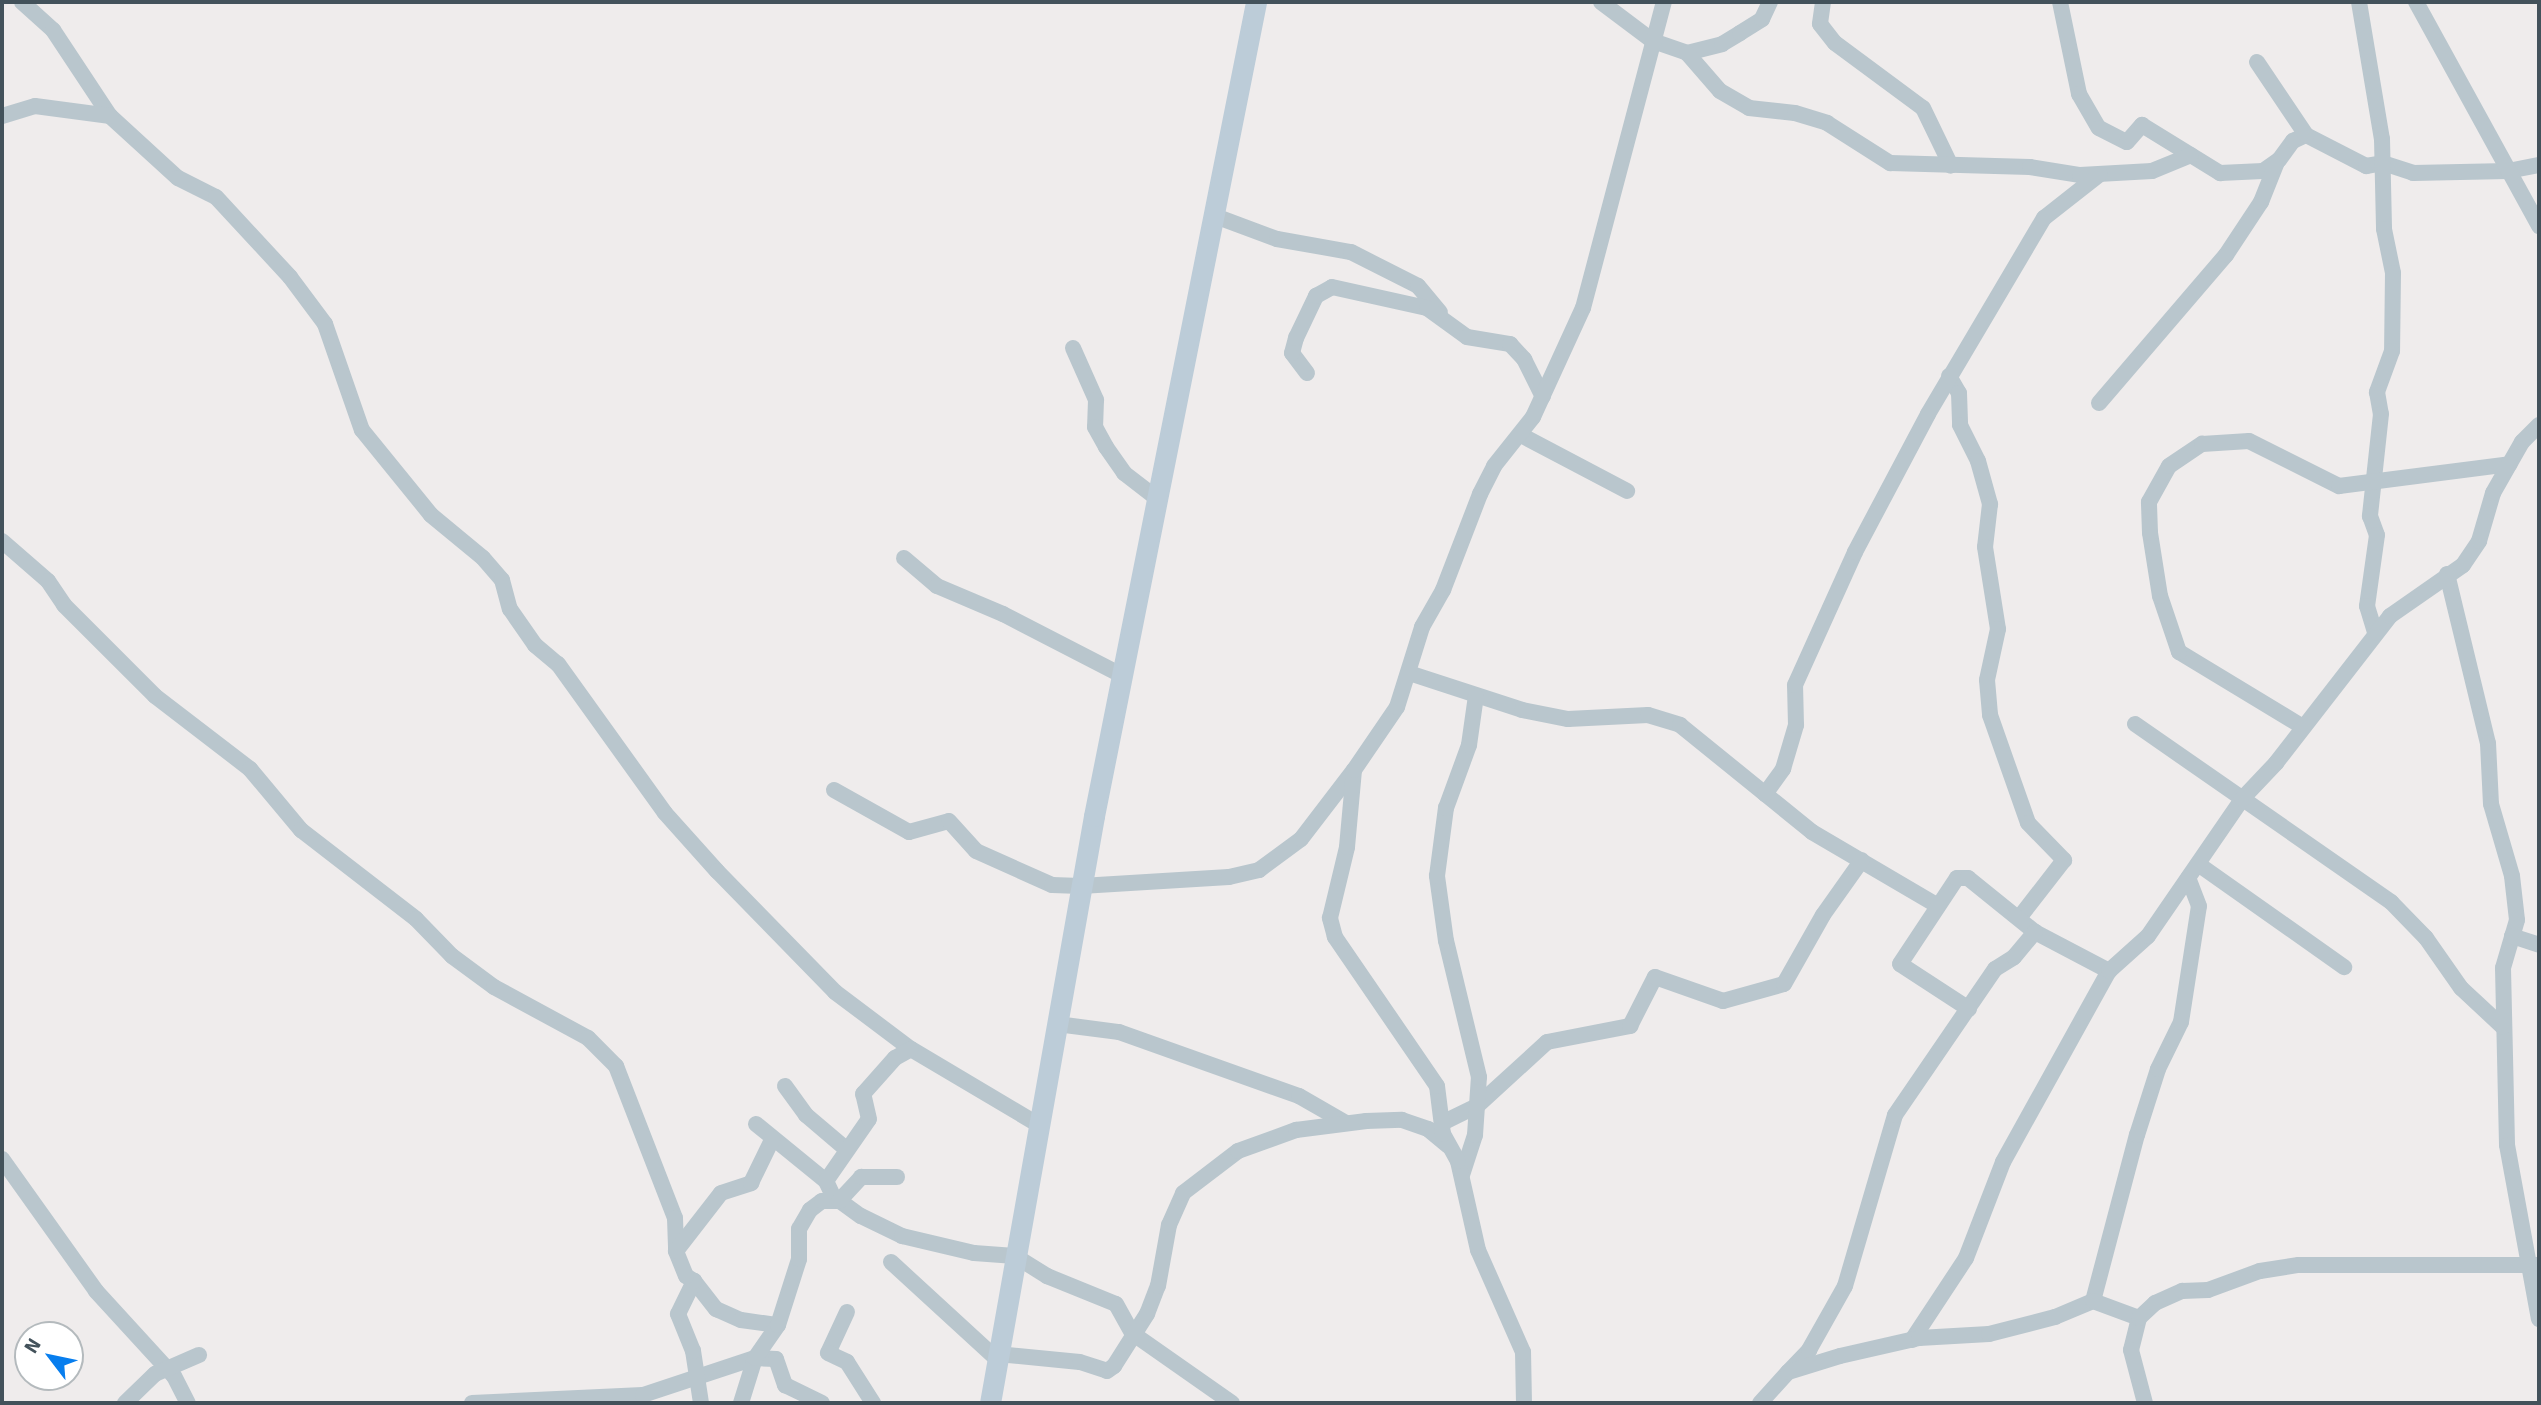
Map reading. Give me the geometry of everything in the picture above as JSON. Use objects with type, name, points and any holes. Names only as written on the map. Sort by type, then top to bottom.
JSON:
[{"type":"street","points":[[22,2],[53,30],[110,116],[178,178],[216,197],[290,277],[325,324],[362,430],[431,515],[484,558],[502,580],[510,609],[535,645],[558,664],[665,813],[782,942],[835,992],[911,1049],[1039,1125]]},
{"type":"street","points":[[989,1403],[1081,886],[1256,2]]},
{"type":"street","points":[[1601,2],[1653,41],[1687,53],[1720,92],[1749,108],[1795,113],[1827,123],[1890,163],[2100,174],[2152,171],[2191,155]]},
{"type":"street","points":[[834,790],[909,832],[949,821],[976,851],[1052,885],[1081,886],[1229,877],[1258,870],[1301,838],[1354,770],[1397,707],[1422,627],[1443,590],[1480,494],[1494,466],[1521,435],[1542,397],[1583,308],[1664,2]]},
{"type":"street","points":[[1687,53],[1722,44],[1740,33],[1762,19],[1770,2]]},
{"type":"street","points":[[1824,2],[1820,24],[1835,43],[1923,108],[1951,166]]},
{"type":"street","points":[[2060,2],[2079,94],[2099,128],[2127,142],[2142,125],[2220,173],[2263,170],[2277,162]]},
{"type":"street","points":[[2358,2],[2383,163],[2384,229],[2393,273],[2392,351],[2377,392],[2381,414],[2370,516],[2377,536],[2367,606],[2375,632]]},
{"type":"street","points":[[2416,2],[2539,226]]},
{"type":"street","points":[[2257,62],[2306,135],[2366,166],[2383,163],[2413,173],[2508,172],[2539,165]]},
{"type":"street","points":[[2,116],[35,106],[110,116]]},
{"type":"street","points":[[2099,403],[2226,255],[2261,202],[2277,162],[2293,141],[2306,135]]},
{"type":"street","points":[[1765,794],[1783,769],[1796,725],[1795,685],[1854,552],[1949,376],[2044,218],[2100,174]]},
{"type":"street","points":[[1214,216],[1277,239],[1351,252],[1418,286],[1446,320],[1467,337],[1510,344],[1524,359],[1542,397]]},
{"type":"street","points":[[1307,373],[1292,353],[1316,296],[1323,290],[1332,287],[1405,302],[1446,320]]},
{"type":"street","points":[[1073,348],[1096,400],[1095,427],[1105,447],[1124,473],[1159,500]]},
{"type":"street","points":[[1949,376],[1959,393],[1960,425],[1978,461],[1990,504],[1985,547],[1998,629],[1987,680],[1990,715],[2028,823],[2064,860],[2019,918]]},
{"type":"street","points":[[1912,1340],[1966,1258],[2003,1162],[2109,971],[2148,936],[2242,799],[2303,727],[2375,632],[2390,615],[2463,565],[2479,541],[2493,493],[2510,464],[2539,425]]},
{"type":"street","points":[[1521,435],[1627,491]]},
{"type":"street","points":[[2303,727],[2179,652],[2160,596],[2149,502],[2169,466],[2202,444],[2249,442],[2339,486],[2372,483],[2404,474],[2510,464]]},
{"type":"street","points":[[2,541],[48,582],[64,605],[155,696],[250,769],[301,830],[416,919],[452,956],[494,987],[588,1038],[616,1066],[675,1218],[676,1251],[686,1276],[694,1281],[716,1309],[741,1320],[778,1325]]},
{"type":"street","points":[[904,558],[936,586],[1003,614],[1123,676]]},
{"type":"street","points":[[2447,574],[2488,743],[2491,804],[2512,876],[2517,920],[2502,968],[2507,1145],[2534,1266],[2538,1311]]},
{"type":"street","points":[[1409,673],[1476,696],[1569,719],[1648,715],[1680,724],[1812,832],[1938,906]]},
{"type":"street","points":[[1462,1175],[1475,1135],[1479,1077],[1446,940],[1437,876],[1446,808],[1469,745],[1476,696]]},
{"type":"street","points":[[2135,724],[2391,902],[2427,938],[2461,988],[2503,1027]]},
{"type":"street","points":[[1354,770],[1347,847],[1330,918],[1335,937],[1437,1086],[1442,1123],[1462,1175],[1478,1250],[1523,1352],[1524,1403]]},
{"type":"street","points":[[1442,1123],[1477,1105],[1547,1042],[1630,1026],[1655,977],[1723,1001],[1784,984],[1823,915],[1862,860]]},
{"type":"street","points":[[2197,864],[2344,967]]},
{"type":"street","points":[[1969,1010],[1900,964],[1957,878],[1968,878],[2035,932],[2109,971]]},
{"type":"street","points":[[2093,1301],[2137,1135],[2158,1069],[2181,1022],[2199,906],[2188,878]]},
{"type":"street","points":[[1760,1403],[1809,1350],[1845,1286],[1869,1191],[1895,1115],[1995,969],[2014,957],[2035,932]]},
{"type":"street","points":[[2512,936],[2539,945]]},
{"type":"street","points":[[1057,1024],[1119,1032],[1299,1096],[1346,1123]]},
{"type":"street","points":[[826,1181],[869,1119],[863,1094],[895,1058],[911,1049]]},
{"type":"street","points":[[785,1086],[806,1115],[846,1149]]},
{"type":"street","points":[[891,1262],[998,1356],[1080,1362],[1107,1371],[1135,1335],[1158,1286],[1169,1225],[1183,1193],[1247,1147],[1296,1130],[1346,1123],[1402,1120],[1428,1129],[1451,1148]]},
{"type":"street","points":[[756,1124],[772,1140],[826,1181],[839,1201],[902,1236],[974,1253],[1015,1256],[1047,1276],[1116,1304],[1135,1335],[1232,1403]]},
{"type":"street","points":[[676,1251],[721,1193],[751,1182],[772,1140]]},
{"type":"street","points":[[2,1159],[96,1292],[167,1368],[188,1403]]},
{"type":"street","points":[[741,1403],[755,1358],[778,1325],[799,1259],[799,1229],[822,1201],[839,1201],[861,1177],[897,1177]]},
{"type":"street","points":[[2145,1403],[2131,1350],[2139,1318],[2155,1303],[2182,1291],[2208,1290],[2260,1271],[2300,1265],[2534,1266]]},
{"type":"street","points":[[694,1281],[678,1314],[697,1375],[701,1403]]},
{"type":"street","points":[[1788,1372],[1912,1340],[1989,1335],[2055,1317],[2093,1301],[2139,1318]]},
{"type":"street","points":[[847,1312],[828,1353],[847,1362],[873,1403]]},
{"type":"street","points":[[125,1403],[155,1374],[200,1355]]},
{"type":"street","points":[[472,1403],[643,1395],[755,1358],[776,1359],[785,1385],[822,1403]]}]
